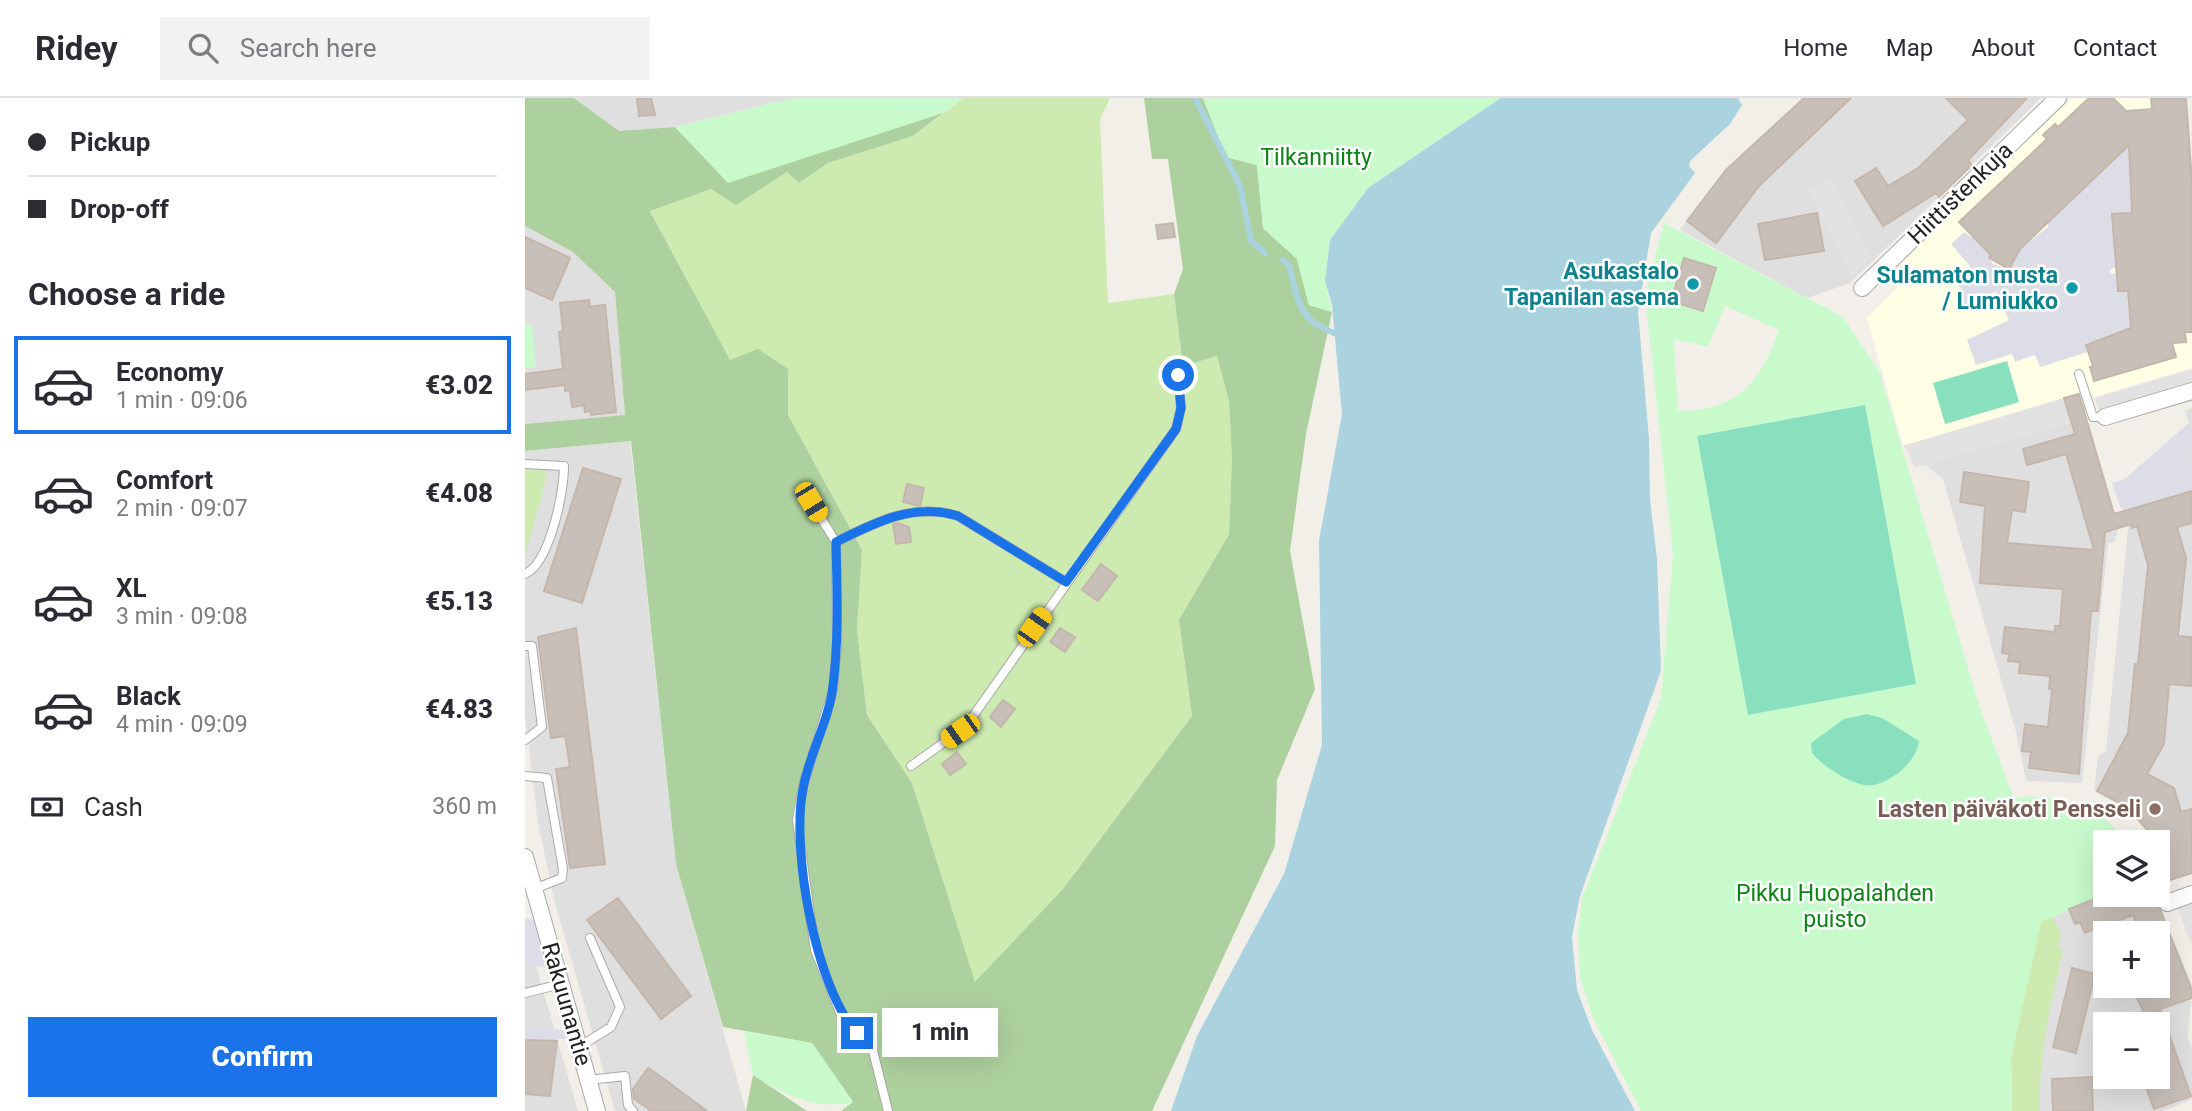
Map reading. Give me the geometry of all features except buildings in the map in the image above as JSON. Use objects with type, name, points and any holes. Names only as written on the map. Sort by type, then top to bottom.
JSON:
[{"type":"street","name":"Hiittistenkuja","points":[[1862,288],[2058,98]]},
{"type":"street","points":[[2105,417],[2192,391]]},
{"type":"street","name":"Rakuunantie","points":[[525,857],[597,1111]]},
{"type":"street","points":[[2170,902],[2192,894]]},
{"type":"lane","points":[[2079,374],[2093,417],[2105,417]]},
{"type":"lane","points":[[911,766],[960,731],[971,719],[1176,429],[1181,408],[1178,375]]},
{"type":"lane","points":[[525,464],[564,466],[564,480],[545,554],[525,574]]},
{"type":"lane","points":[[811,502],[836,542],[837,647],[833,690],[803,786],[797,820],[815,950],[841,1015],[873,1051],[888,1111]]},
{"type":"lane","points":[[836,542],[877,522],[903,514],[943,511],[958,516],[1066,582]]},
{"type":"lane","points":[[525,646],[532,646],[542,727],[525,740]]},
{"type":"lane","points":[[525,776],[547,778],[563,869],[562,878],[534,889]]},
{"type":"lane","points":[[579,1047],[611,1027],[620,1007],[590,938]]},
{"type":"lane","points":[[525,993],[561,984]]},
{"type":"lane","points":[[589,1080],[625,1076],[628,1105],[633,1111]]},
{"type":"shaded area","points":[[574,98],[793,98],[675,127],[619,131]]},
{"type":"shaded area","points":[[1804,98],[2041,98],[1850,283],[1807,298],[1680,230],[1724,172]]},
{"type":"shaded area","points":[[2072,98],[2187,98],[2192,184],[2192,368],[2093,397],[2079,394],[2064,398],[1903,446],[1867,318],[1911,274],[1901,263]]},
{"type":"shaded area","points":[[2129,145],[2132,213],[2116,267],[2110,270],[2111,274],[2117,273],[2118,291],[2136,290],[2129,297],[2131,333],[2124,331],[2086,345],[2088,352],[2040,367],[2035,355],[2015,362],[2012,354],[1976,365],[1967,340],[2009,320],[1995,292],[1964,308],[1957,292],[1961,289],[1955,281],[1970,266],[1951,244],[1964,232],[1992,251],[1989,258],[1993,264],[2009,269],[2020,249],[2048,227],[2049,218],[2059,212]]},
{"type":"shaded area","points":[[1832,177],[1873,258],[1851,277],[1807,189]]},
{"type":"shaded area","points":[[525,226],[573,252],[615,292],[625,415],[525,424]]},
{"type":"shaded area","points":[[2192,369],[2192,385],[2100,413],[2095,398]]},
{"type":"shaded area","points":[[2079,394],[2118,528],[2115,542],[2108,543],[2082,783],[2026,781],[2015,728],[1943,479],[1903,446]]},
{"type":"shaded area","points":[[2064,398],[2072,423],[1914,468],[1906,445]]},
{"type":"shaded area","points":[[2192,408],[2192,873],[2170,879],[2170,830],[2148,830],[2127,807],[2094,790],[2098,756],[2106,751],[2128,528],[2116,483],[2125,479],[2189,423],[2185,411]]},
{"type":"shaded area","points":[[2189,423],[2192,491],[2127,510],[2121,509],[2112,483],[2125,479]]},
{"type":"shaded area","points":[[630,441],[676,864],[746,1111],[615,1111],[555,903],[538,823],[525,716],[525,451]]},
{"type":"shaded area","points":[[2192,898],[2192,947],[2176,903]]},
{"type":"shaded area","points":[[2093,900],[2093,907],[2151,907],[2161,910],[2166,921],[2093,921],[2093,998],[2170,998],[2170,932],[2192,985],[2188,1037],[2192,1048],[2192,1099],[2164,1111],[2040,1111],[2039,1065],[2043,1032],[2063,951],[2057,949],[2061,934],[2053,917]]},
{"type":"shaded area","points":[[525,919],[542,920],[556,967],[525,966]]},
{"type":"shaded area","points":[[525,928],[578,1111],[525,1111]]},
{"type":"shaded area","points":[[525,1027],[574,1031],[577,1039],[525,1039]]},
{"type":"green space","points":[[525,98],[574,98],[619,131],[675,127],[728,182],[878,117],[943,113],[913,136],[828,163],[799,183],[787,172],[736,205],[711,189],[650,211],[730,360],[758,349],[788,369],[788,415],[862,550],[857,630],[867,715],[912,783],[975,982],[1063,889],[1192,716],[1179,620],[1229,534],[1232,460],[1229,401],[1217,356],[1183,366],[1174,294],[1183,269],[1168,159],[1152,159],[1144,98],[1203,98],[1226,157],[1257,165],[1263,228],[1297,259],[1309,305],[1332,312],[1306,434],[1290,551],[1315,689],[1277,780],[1275,846],[1152,1111],[841,1111],[853,1102],[812,1043],[723,1027],[676,864],[631,441],[525,451],[525,424],[625,415],[615,292],[573,252],[525,226]]},
{"type":"green space","points":[[793,98],[964,98],[943,113],[728,183],[675,127]]},
{"type":"green space","points":[[964,98],[1110,98],[1100,120],[1108,303],[1174,294],[1183,365],[1217,356],[1229,401],[1232,460],[1229,534],[1179,620],[1192,716],[1063,889],[975,983],[912,783],[867,715],[857,630],[862,550],[788,415],[788,369],[730,361],[650,210],[711,189],[736,205],[787,172],[799,183],[828,163],[913,136]]},
{"type":"green space","name":"Tilkanniitty","points":[[1203,98],[1501,98],[1368,188],[1330,240],[1325,281],[1332,312],[1309,305],[1297,259],[1263,228],[1257,165],[1226,157]]},
{"type":"green space","name":"Pikku Huopalahden puisto","points":[[1664,223],[1843,317],[1879,371],[1981,711],[2014,798],[2046,797],[2077,804],[2104,818],[2117,830],[2093,830],[2093,900],[2041,922],[2011,1057],[2012,1111],[1641,1111],[1594,1020],[1580,978],[1578,931],[1583,896],[1661,699],[1673,555],[1647,313],[1647,290]],"holes":[[[1725,306],[1779,330],[1764,365],[1744,390],[1716,406],[1678,411],[1674,339],[1708,347]],[[1865,405],[1916,684],[1748,715],[1697,436]]]},
{"type":"green space","points":[[525,322],[532,326],[536,367],[525,368]]},
{"type":"green space","points":[[2007,361],[2019,402],[1945,424],[1933,383]]},
{"type":"green space","points":[[1865,405],[1916,684],[1748,715],[1697,436]]},
{"type":"green space","points":[[525,468],[544,469],[547,476],[525,556]]},
{"type":"green space","points":[[1867,714],[1882,718],[1919,741],[1914,756],[1903,769],[1874,785],[1859,784],[1832,770],[1812,753],[1811,743],[1844,719]]},
{"type":"green space","points":[[2053,917],[2061,934],[2057,948],[2063,950],[2043,1049],[2040,1111],[2012,1111],[2011,1057],[2041,922]]},
{"type":"green space","points":[[744,1031],[812,1043],[853,1102],[814,1103],[789,1095],[753,1075]]},
{"type":"green space","points":[[753,1075],[807,1111],[746,1111]]},
{"type":"water","points":[[1501,98],[1738,98],[1742,105],[1730,124],[1690,161],[1689,166],[1695,173],[1651,233],[1638,312],[1649,439],[1650,500],[1657,559],[1661,671],[1580,896],[1572,937],[1577,990],[1592,1030],[1635,1111],[1171,1111],[1197,1036],[1284,874],[1322,745],[1319,541],[1342,414],[1332,305],[1325,281],[1330,240],[1368,188]]},
{"type":"waterway","points":[[1195,98],[1240,186],[1251,241],[1265,253]]},
{"type":"waterway","points":[[1283,260],[1289,266],[1298,299],[1306,315],[1322,328],[1334,333]]},
{"type":"place","name":"Asukastalo Tapanilan asema","points":[[1693,284]]},
{"type":"place","name":"Sulamaton musta / Lumiukko","points":[[2072,288]]},
{"type":"place","name":"Lasten päiväkoti Pensseli","points":[[2155,809]]},
{"type":"route","points":[[857,1033],[841,1015],[815,950],[797,820],[803,786],[833,690],[837,647],[836,542],[877,522],[903,514],[924,510],[943,511],[958,516],[1066,582],[1176,429],[1181,418],[1178,375]]}]
